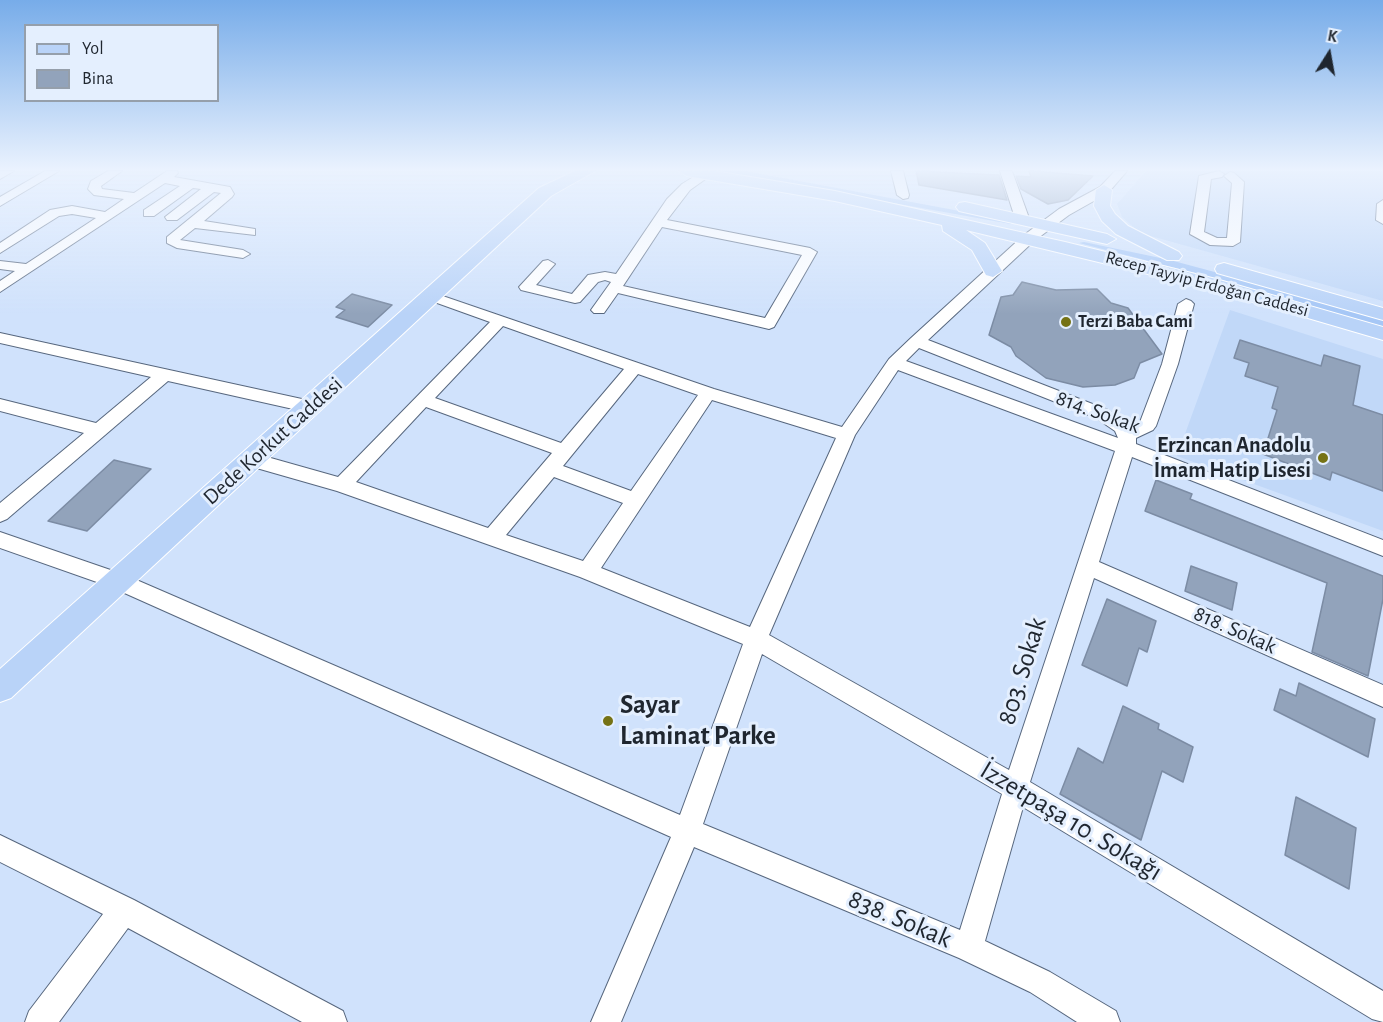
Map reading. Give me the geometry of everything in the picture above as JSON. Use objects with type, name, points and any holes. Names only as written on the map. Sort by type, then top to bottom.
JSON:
[{"type":"main road","name":"Dede Korkut Caddesi","points":[[0,688],[311,407],[511,219]]},
{"type":"main road","points":[[935,219],[974,242],[984,253],[993,271]]},
{"type":"main road","name":"Recep Tayyip Erdoğan Caddesi","points":[[961,219],[1209,283],[1383,334]]},
{"type":"main road","name":"Recep Tayyip Erdoğan Caddesi","points":[[1025,219],[1173,256],[1383,314]]},
{"type":"main road","points":[[1110,219],[1122,230],[1173,256]]},
{"type":"street","points":[[0,249],[46,219]]},
{"type":"street","points":[[0,288],[103,219]]},
{"type":"street","points":[[197,219],[172,240],[177,244],[243,254]]},
{"type":"street","points":[[599,310],[661,219]]},
{"type":"street","points":[[606,1022],[687,831],[756,639],[846,435],[895,363],[1029,238],[1056,219]]},
{"type":"street","points":[[1199,219],[1197,234],[1215,242],[1233,242],[1235,219]]},
{"type":"street","points":[[548,264],[526,287],[575,299],[593,278],[604,276],[617,284],[769,324],[810,252],[659,222]]},
{"type":"street","points":[[192,223],[250,232]]},
{"type":"street","points":[[0,265],[28,270]]},
{"type":"street","points":[[431,296],[501,318],[708,393],[846,435]]},
{"type":"street","points":[[917,341],[1102,414],[1125,439],[1147,426],[1186,304]]},
{"type":"street","points":[[342,485],[501,318]]},
{"type":"street","points":[[0,338],[311,407]]},
{"type":"street","name":"814. Sokak","points":[[895,363],[1125,439],[1383,549]]},
{"type":"street","points":[[492,538],[635,367]]},
{"type":"street","points":[[0,514],[163,376]]},
{"type":"street","points":[[587,571],[708,393]]},
{"type":"street","points":[[423,400],[565,451]]},
{"type":"street","points":[[0,405],[98,430]]},
{"type":"street","name":"803. Sokak","points":[[969,948],[1016,788],[1125,439]]},
{"type":"street","name":"İzzetpaşa 10. Sokağı","points":[[253,459],[342,485],[587,571],[756,639],[1016,788],[1383,1008]]},
{"type":"street","points":[[550,468],[635,500]]},
{"type":"street","name":"838. Sokak","points":[[0,540],[118,581],[687,831],[969,948],[1040,982],[1105,1022]]},
{"type":"street","name":"818. Sokak","points":[[1086,565],[1383,696]]},
{"type":"street","points":[[0,848],[124,910],[332,1022]]},
{"type":"street","points":[[40,1022],[124,910]]},
{"type":"shaded area","points":[[981,219],[1013,221],[1011,224]]},
{"type":"shaded area","points":[[1124,219],[1383,219],[1383,301],[1140,233]]},
{"type":"shaded area","points":[[1084,242],[1170,260],[1289,292],[1383,320],[1383,327],[1222,280],[1079,243]]},
{"type":"shaded area","points":[[1230,310],[1383,359],[1383,531],[1177,456]]},
{"type":"building","name":"Terzi Baba Cami","points":[[1022,282],[1056,290],[1097,289],[1111,303],[1128,308],[1162,354],[1140,363],[1134,378],[1115,385],[1083,387],[1046,378],[1016,356],[1011,347],[989,335],[1001,297],[1013,295]]},
{"type":"building","points":[[352,294],[392,305],[368,327],[336,317],[345,310],[336,307]]},
{"type":"building","points":[[1240,340],[1321,366],[1324,355],[1360,366],[1353,405],[1383,415],[1383,491],[1332,472],[1330,480],[1263,454],[1277,410],[1272,408],[1278,387],[1245,376],[1249,363],[1234,358]]},
{"type":"building","points":[[114,460],[151,469],[87,531],[48,521]]},
{"type":"building","points":[[1156,480],[1192,494],[1190,499],[1383,576],[1383,599],[1368,676],[1312,652],[1327,583],[1145,511]]},
{"type":"building","points":[[1191,566],[1237,583],[1232,610],[1185,591]]},
{"type":"building","points":[[1107,599],[1156,621],[1147,652],[1139,648],[1127,686],[1082,665]]},
{"type":"building","points":[[1299,683],[1375,719],[1368,757],[1274,710],[1280,689],[1296,696]]},
{"type":"building","points":[[1123,706],[1159,724],[1158,729],[1193,747],[1183,782],[1162,771],[1141,840],[1060,794],[1078,748],[1103,763]]},
{"type":"building","points":[[1296,797],[1356,828],[1349,889],[1285,855]]},
{"type":"place","name":"Terzi Baba Cami","points":[[1066,322]]},
{"type":"place","name":"Erzincan Anadolu İmam Hatip Lisesi","points":[[1323,458]]},
{"type":"place","name":"Sayar Laminat Parke","points":[[608,721]]}]
